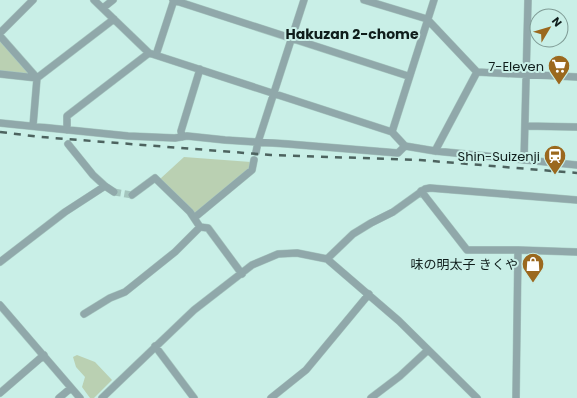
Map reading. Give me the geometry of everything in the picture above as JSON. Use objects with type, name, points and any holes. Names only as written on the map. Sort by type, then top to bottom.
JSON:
[{"type":"street","points":[[33,0],[0,34],[36,78],[33,126]]},
{"type":"street","points":[[94,0],[153,54],[392,132],[405,146],[435,151],[577,165]]},
{"type":"street","points":[[103,8],[112,0]]},
{"type":"street","points":[[67,130],[67,116],[153,54],[173,0],[408,76]]},
{"type":"street","points":[[256,152],[304,0]]},
{"type":"street","points":[[364,0],[427,19],[477,72],[577,77]]},
{"type":"street","points":[[392,132],[408,76],[434,0]]},
{"type":"street","points":[[524,160],[528,0]]},
{"type":"street","points":[[0,74],[36,78],[114,19]]},
{"type":"street","points":[[182,137],[181,131],[200,69]]},
{"type":"street","points":[[435,151],[477,72]]},
{"type":"street","points":[[4,125],[33,126],[136,136],[175,138],[187,136],[398,153],[405,146]]},
{"type":"street","points":[[525,126],[577,127]]},
{"type":"street","points":[[68,144],[93,175],[114,192]]},
{"type":"street","points":[[194,218],[252,170],[254,160]]},
{"type":"street","points":[[132,195],[155,178],[190,212],[200,227],[208,228],[242,274]]},
{"type":"street","points":[[0,262],[65,212],[105,186]]},
{"type":"street","points":[[327,259],[353,234],[393,212],[421,191],[430,188],[577,200]]},
{"type":"street","points":[[421,191],[467,250],[577,252]]},
{"type":"street","points":[[84,314],[110,298],[125,292],[175,252],[200,227]]},
{"type":"street","points":[[516,398],[518,250]]},
{"type":"street","points":[[102,398],[194,310],[252,265],[278,254],[297,253],[327,259],[399,320],[477,398]]},
{"type":"street","points":[[273,397],[306,370],[369,294]]},
{"type":"street","points":[[0,305],[80,398]]},
{"type":"street","points":[[156,346],[194,398]]},
{"type":"street","points":[[371,398],[379,396],[428,350]]},
{"type":"street","points":[[0,393],[44,355]]},
{"type":"street","points":[[59,398],[71,388]]},
{"type":"green space","points":[[0,36],[37,78],[0,74]]},
{"type":"green space","points":[[184,157],[251,162],[250,169],[195,214],[160,179]]},
{"type":"green space","points":[[77,355],[95,362],[112,380],[94,398],[90,398],[82,387],[85,377],[76,367],[73,357]]},
{"type":"tunnel","points":[[114,192],[132,195]]},
{"type":"railway","points":[[0,132],[41,137],[271,155],[420,160],[577,173]]},
{"type":"place","name":"7-Eleven","points":[[559,86]]},
{"type":"place","name":"Shin-Suizenji","points":[[555,176]]},
{"type":"place","name":"味の明太子 きくや","points":[[533,284]]},
{"type":"district","name":"Hakuzan 2-chome","points":[[352,34]]}]
